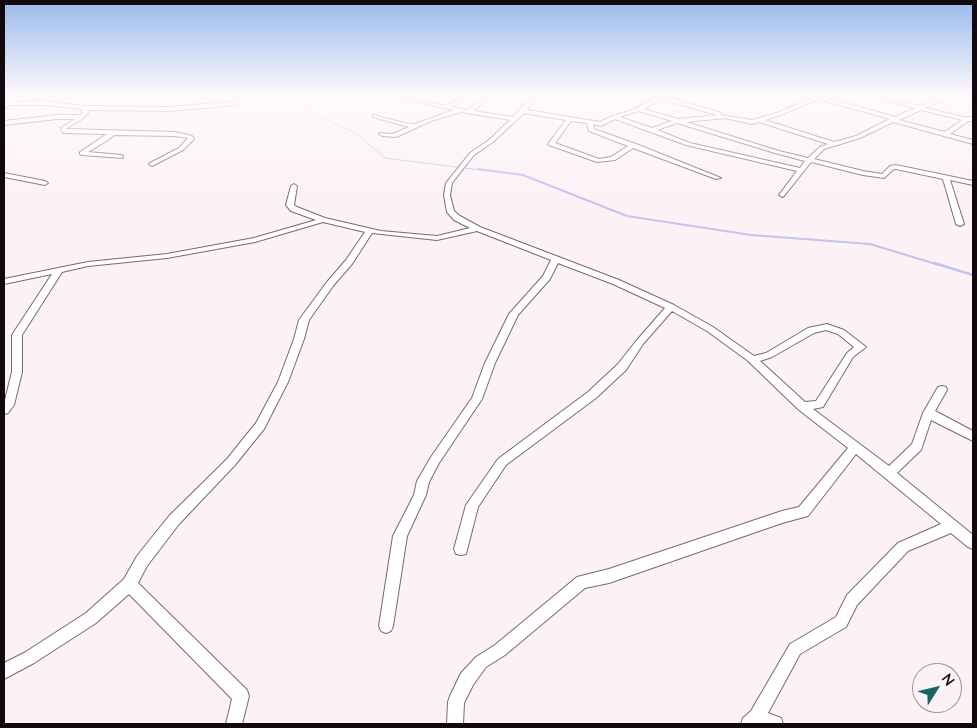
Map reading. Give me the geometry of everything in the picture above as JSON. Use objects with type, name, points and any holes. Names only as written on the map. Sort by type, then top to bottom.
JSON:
[{"type":"street","points":[[64,130],[65,132],[114,132],[140,135],[175,134],[190,136],[191,139],[181,149],[152,164]]},
{"type":"street","points":[[382,134],[392,136],[406,130]]},
{"type":"street","points":[[502,130],[491,141],[472,154],[449,183],[447,195],[451,212],[477,229],[556,259],[671,307],[710,329],[752,360],[803,407],[888,473],[973,544]]},
{"type":"street","points":[[561,130],[551,144],[599,161],[613,159],[634,145]]},
{"type":"street","points":[[591,130],[718,178]]},
{"type":"street","points":[[652,130],[688,144],[801,170]]},
{"type":"street","points":[[708,130],[809,160],[880,176],[884,176],[890,172],[892,167],[896,167],[973,183]]},
{"type":"street","points":[[790,130],[833,144]]},
{"type":"street","points":[[782,194],[809,160],[822,148],[858,137],[871,130]]},
{"type":"street","points":[[929,130],[973,142]]},
{"type":"street","points":[[945,135],[953,130]]},
{"type":"street","points":[[114,132],[106,140],[82,154],[121,157]]},
{"type":"street","points":[[4,175],[45,183]]},
{"type":"street","points":[[946,177],[960,224]]},
{"type":"street","points":[[294,186],[290,205],[323,220],[370,230],[437,238],[477,229]]},
{"type":"street","points":[[4,281],[88,264],[167,256],[255,240],[323,220]]},
{"type":"street","points":[[4,671],[29,658],[91,618],[129,584],[142,561],[174,520],[231,462],[260,426],[283,382],[304,320],[330,284],[349,262],[370,230]]},
{"type":"street","points":[[386,626],[400,536],[420,495],[423,481],[435,460],[478,400],[494,354],[514,314],[547,277],[556,259]]},
{"type":"street","points":[[4,410],[9,405],[17,372],[17,335],[58,271]]},
{"type":"street","points":[[461,549],[472,505],[502,462],[598,389],[622,367],[640,342],[671,307]]},
{"type":"street","points":[[752,360],[770,354],[811,330],[827,327],[854,340],[861,347],[850,355],[819,404],[803,407]]},
{"type":"street","points":[[888,473],[917,447],[928,412],[942,390]]},
{"type":"street","points":[[928,412],[973,436]]},
{"type":"street","points":[[455,724],[456,702],[467,679],[481,662],[500,650],[582,582],[609,576],[782,517],[803,512],[854,448]]},
{"type":"street","points":[[775,724],[753,721],[795,649],[841,622],[852,600],[903,547],[952,526]]},
{"type":"street","points":[[129,584],[241,696],[234,724]]},
{"type":"waterway","points":[[350,130],[385,158],[488,171]]},
{"type":"waterway","points":[[478,169],[523,175],[627,216],[751,235],[870,244],[939,265]]},
{"type":"waterway","points":[[934,263],[973,275]]}]
